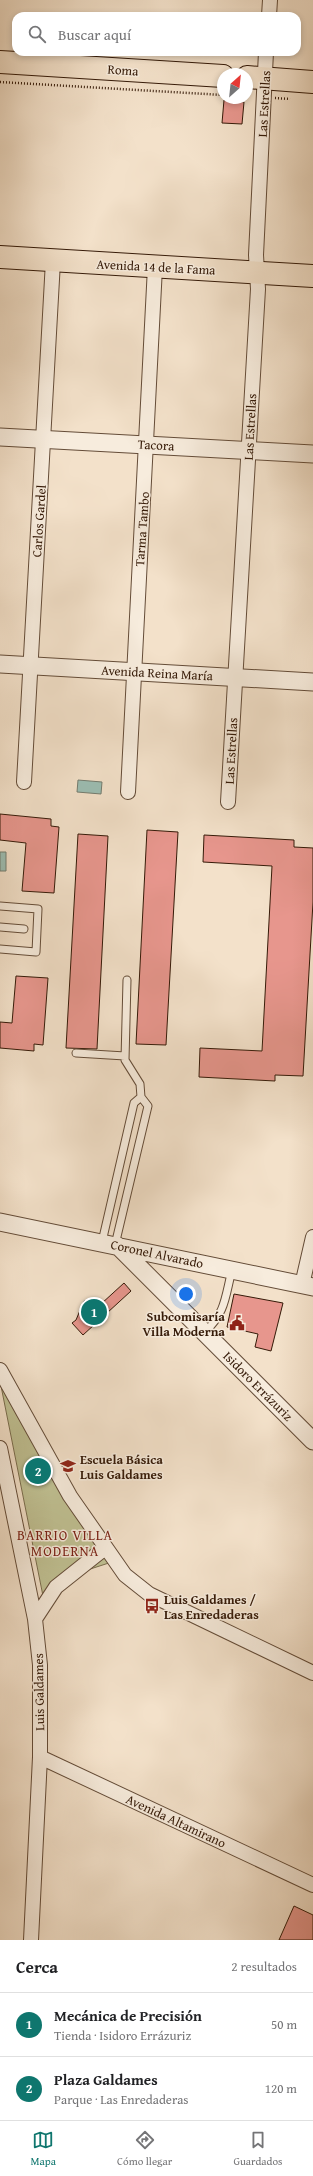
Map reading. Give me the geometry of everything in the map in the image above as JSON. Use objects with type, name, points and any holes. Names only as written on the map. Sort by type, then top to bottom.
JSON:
[{"type":"main road","name":"Roma","points":[[0,62],[217,76]]},
{"type":"main road","points":[[259,85],[313,82]]},
{"type":"main road","name":"Avenida 14 de la Fama","points":[[0,257],[313,276]]},
{"type":"street","points":[[269,12],[270,0]]},
{"type":"street","name":"Las Estrellas","points":[[228,802],[258,289],[256,255],[259,85],[265,56]]},
{"type":"street","name":"Carlos Gardel","points":[[24,782],[53,261]]},
{"type":"street","name":"Tarma Tambo","points":[[128,792],[133,671],[147,445],[155,267]]},
{"type":"street","name":"Tacora","points":[[0,437],[313,454]]},
{"type":"street","name":"Avenida Reina María","points":[[0,664],[313,682]]},
{"type":"street","name":"Coronel Alvarado","points":[[0,1222],[112,1244],[308,1286]]},
{"type":"street","points":[[308,1286],[313,1236]]},
{"type":"street","name":"Isidoro Errázuriz","points":[[112,1244],[159,1286],[313,1442]]},
{"type":"street","points":[[159,1286],[156,1276],[157,1267],[169,1256]]},
{"type":"street","points":[[0,1370],[70,1496],[105,1548],[126,1575],[149,1594],[313,1673]]},
{"type":"street","name":"Luis Galdames","points":[[0,1448],[35,1619],[40,1665],[40,1756],[31,1940]]},
{"type":"street","points":[[35,1619],[56,1587],[105,1548]]},
{"type":"street","name":"Avenida Altamirano","points":[[40,1756],[313,1885]]},
{"type":"lane","points":[[0,906],[38,910],[36,952],[0,949]]},
{"type":"lane","points":[[0,927],[24,929]]},
{"type":"lane","points":[[112,1244],[148,1106],[141,1097],[140,1084],[124,1060],[127,980]]},
{"type":"lane","points":[[76,1052],[124,1056]]},
{"type":"lane","points":[[112,1244],[134,1103],[141,1097]]},
{"type":"lane","points":[[205,1332],[218,1320],[223,1308],[232,1270]]},
{"type":"path","points":[[0,82],[217,95]]},
{"type":"path","points":[[259,85],[292,99]]},
{"type":"green space","points":[[0,1381],[115,1561],[81,1572],[45,1606]]},
{"type":"water","points":[[78,780],[102,782],[101,794],[77,792]]},
{"type":"water","points":[[0,852],[6,852],[6,871],[0,871]]},
{"type":"building","points":[[224,104],[244,104],[242,124],[222,123]]},
{"type":"building","points":[[0,814],[51,819],[51,826],[59,827],[54,893],[22,891],[26,843],[0,840]]},
{"type":"building","points":[[147,830],[178,832],[166,1045],[136,1044]]},
{"type":"building","points":[[78,834],[108,836],[97,1049],[66,1048]]},
{"type":"building","points":[[204,835],[294,840],[294,847],[313,848],[313,902],[303,1076],[275,1075],[275,1081],[199,1077],[200,1048],[262,1051],[272,866],[203,862]]},
{"type":"building","points":[[16,976],[48,978],[43,1045],[34,1044],[34,1051],[0,1048],[0,1022],[12,1023]]},
{"type":"building","points":[[124,1283],[131,1291],[83,1335],[72,1323],[76,1320],[84,1301],[97,1299],[101,1304]]},
{"type":"building","name":"Subcomisaría Villa Moderna","points":[[234,1294],[283,1303],[271,1351],[255,1347],[258,1334],[227,1327]]},
{"type":"building","points":[[294,1906],[313,1915],[313,1940],[279,1940]]},
{"type":"place","name":"Mecánica de Precisión","points":[[94,1312]]},
{"type":"place","name":"Subcomisaría Villa Moderna","points":[[237,1323]]},
{"type":"place","name":"Escuela Básica Luis Galdames","points":[[68,1466]]},
{"type":"place","name":"Plaza Galdames","points":[[38,1471]]},
{"type":"place","name":"Luis Galdames / Las Enredaderas","points":[[152,1606]]},
{"type":"district","name":"BARRIO VILLA MODERNA","points":[[65,1544]]}]
